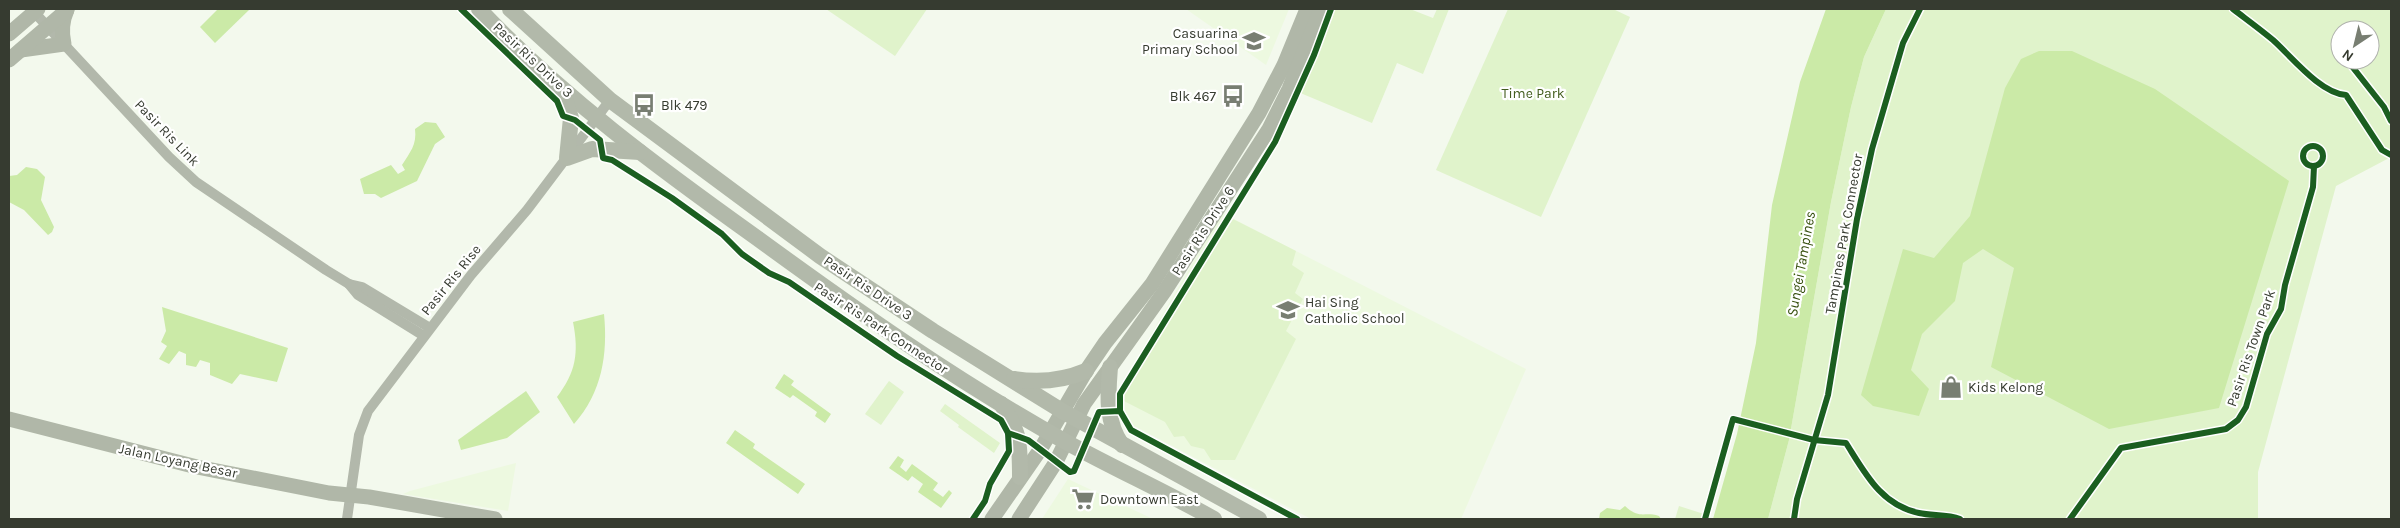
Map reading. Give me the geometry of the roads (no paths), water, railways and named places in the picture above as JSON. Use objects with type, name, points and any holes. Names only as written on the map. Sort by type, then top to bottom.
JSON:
[{"type":"main road","name":"Pasir Ris Drive 3","points":[[479,9],[501,32],[596,118],[886,330],[1066,442],[1214,519]]},
{"type":"main road","name":"Pasir Ris Drive 3","points":[[510,9],[610,100],[820,256],[933,331],[1069,415],[1259,519]]},
{"type":"main road","points":[[560,85],[571,118],[567,158],[592,150],[640,152]]},
{"type":"main road","points":[[1110,366],[1108,412],[1116,436],[1122,445]]},
{"type":"main road","points":[[1010,378],[1046,382],[1073,377],[1086,371]]},
{"type":"main road","points":[[998,400],[1016,426],[1020,454],[1020,476]]},
{"type":"street","points":[[9,60],[68,9]]},
{"type":"street","points":[[20,50],[64,44],[62,29],[68,9]]},
{"type":"street","name":"Pasir Ris Drive 6","points":[[1019,519],[1056,462],[1066,442],[1069,415],[1086,371],[1105,343],[1152,284],[1260,113],[1284,65],[1307,9]]},
{"type":"street","name":"Pasir Ris Drive 6","points":[[992,519],[1050,432],[1069,415],[1110,366],[1164,292],[1269,129],[1289,89],[1321,9]]},
{"type":"street","points":[[9,34],[36,10]]},
{"type":"street","name":"Pasir Ris Link","points":[[36,10],[64,44],[183,171],[288,245],[349,284],[358,295],[427,332]]},
{"type":"street","name":"Pasir Ris Rise","points":[[349,495],[359,434],[368,411],[471,275],[527,210],[610,100]]},
{"type":"street","name":"Jalan Loyang Besar","points":[[9,419],[197,467],[495,519]]},
{"type":"street","points":[[347,519],[349,495]]},
{"type":"water","points":[[218,9],[250,9],[215,43],[200,27]]},
{"type":"water","name":"Sungei Tampines","points":[[1826,9],[1886,9],[1864,57],[1851,107],[1831,202],[1789,440],[1768,519],[1713,519],[1737,434],[1756,343],[1772,205],[1800,82]]},
{"type":"water","points":[[2039,51],[2072,51],[2155,89],[2289,181],[2219,408],[2109,429],[1991,367],[2014,268],[1983,249],[1963,263],[1955,301],[1922,334],[1911,370],[1929,389],[1919,416],[1873,406],[1861,395],[1903,249],[1934,258],[1970,216],[2005,88],[2021,59]]},
{"type":"water","points":[[425,122],[436,123],[445,137],[435,144],[417,181],[381,198],[375,194],[364,194],[360,179],[391,165],[398,174],[405,170],[402,165],[414,144],[415,129]]},
{"type":"water","points":[[26,167],[37,169],[45,177],[41,200],[54,227],[48,235],[24,210],[9,202],[9,176],[17,175]]},
{"type":"water","points":[[162,307],[288,348],[277,382],[240,374],[232,384],[210,375],[210,363],[200,360],[196,367],[186,365],[186,354],[179,351],[169,364],[159,359],[167,346],[161,342],[166,331]]},
{"type":"water","points":[[604,314],[605,344],[601,372],[591,399],[574,424],[557,397],[572,370],[576,353],[573,322]]},
{"type":"water","points":[[784,374],[794,381],[791,385],[831,414],[825,423],[815,416],[817,412],[793,395],[790,398],[775,388]]},
{"type":"water","points":[[526,391],[540,412],[507,438],[461,450],[458,440]]},
{"type":"water","points":[[735,430],[755,444],[753,448],[805,484],[798,494],[726,443]]},
{"type":"water","points":[[898,456],[904,460],[900,467],[906,472],[912,464],[938,483],[933,490],[943,497],[949,490],[952,493],[941,508],[918,492],[923,484],[912,476],[908,481],[889,468]]},
{"type":"water","points":[[1625,506],[1635,513],[1659,516],[1661,519],[1599,519],[1600,513],[1607,508],[1620,510]]},
{"type":"place","name":"Casuarina Primary School","points":[[1254,41]]},
{"type":"place","name":"Blk 467","points":[[1233,96]]},
{"type":"place","name":"Blk 479","points":[[644,105]]},
{"type":"place","name":"Hai Sing Catholic School","points":[[1288,310]]},
{"type":"place","name":"Kids Kelong","points":[[1951,387]]},
{"type":"place","name":"Downtown East","points":[[1083,499]]},
{"type":"park label","name":"Time Park","points":[[1533,93]]}]
